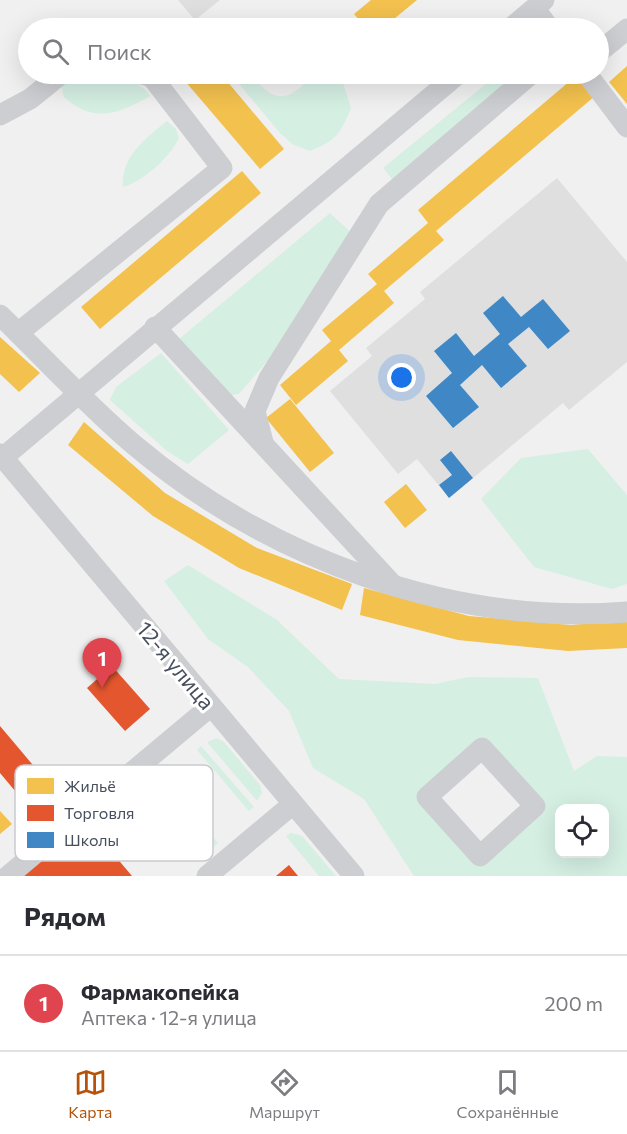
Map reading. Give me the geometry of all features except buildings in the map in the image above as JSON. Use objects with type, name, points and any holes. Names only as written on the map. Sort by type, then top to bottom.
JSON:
[{"type":"street","points":[[523,18],[539,4],[545,18]]},
{"type":"street","points":[[609,44],[627,29]]},
{"type":"street","points":[[0,115],[30,99],[49,84]]},
{"type":"street","points":[[18,333],[222,168],[157,84]]},
{"type":"street","points":[[1,457],[446,84]]},
{"type":"street","points":[[263,442],[255,411],[268,378],[379,204],[519,84]]},
{"type":"street","points":[[595,84],[627,127]]},
{"type":"street","points":[[0,315],[134,445],[217,505],[287,543],[360,575],[495,610],[627,612]]},
{"type":"street","points":[[155,327],[394,585]]},
{"type":"street","name":"12-я улица","points":[[1,457],[354,876]]},
{"type":"street","points":[[125,765],[206,701]]},
{"type":"street","points":[[134,765],[206,701]]},
{"type":"street","points":[[482,748],[535,806],[480,856],[427,797],[482,748]]},
{"type":"street","points":[[207,876],[293,804]]},
{"type":"street","points":[[0,864],[15,852]]},
{"type":"street","points":[[8,876],[25,861]]},
{"type":"shaded area","points":[[178,0],[220,0],[198,18],[193,18]]},
{"type":"shaded area","points":[[557,178],[627,262],[627,362],[569,410],[563,403],[449,498],[417,459],[398,474],[330,391],[372,356],[366,348],[425,299],[420,292]]},
{"type":"green space","points":[[137,84],[150,96],[128,108],[96,113],[86,111],[64,97],[61,85]]},
{"type":"green space","points":[[239,84],[259,84],[269,92],[282,96],[289,95],[304,84],[343,84],[351,108],[344,124],[332,139],[310,151],[292,144],[279,132]]},
{"type":"green space","points":[[486,84],[507,84],[392,179],[383,168]]},
{"type":"green space","points":[[167,121],[176,129],[179,138],[175,145],[148,174],[123,187],[126,166],[136,149]]},
{"type":"green space","points":[[330,213],[358,239],[287,338],[239,394],[225,396],[179,339]]},
{"type":"green space","points":[[161,353],[229,430],[188,464],[167,451],[110,400],[116,387]]},
{"type":"green space","points":[[588,449],[627,495],[627,584],[612,589],[534,567],[481,499],[521,458]]},
{"type":"green space","points":[[188,565],[277,620],[339,679],[435,684],[468,677],[538,678],[574,771],[597,756],[627,757],[627,876],[414,876],[364,799],[313,768],[289,711],[248,667],[208,639],[164,581]],"holes":[[[482,748],[534,806],[480,855],[427,796]]]},
{"type":"green space","points":[[217,738],[224,742],[260,785],[262,793],[257,801],[207,742]]},
{"type":"green space","points":[[201,746],[254,807],[249,811],[213,769],[213,765],[210,765],[197,750]]},
{"type":"green space","points":[[291,833],[302,836],[336,876],[319,876],[286,836]]},
{"type":"green space","points":[[213,837],[218,843],[213,847]]},
{"type":"place","name":"Фармакопейка","points":[[102,688]]}]
